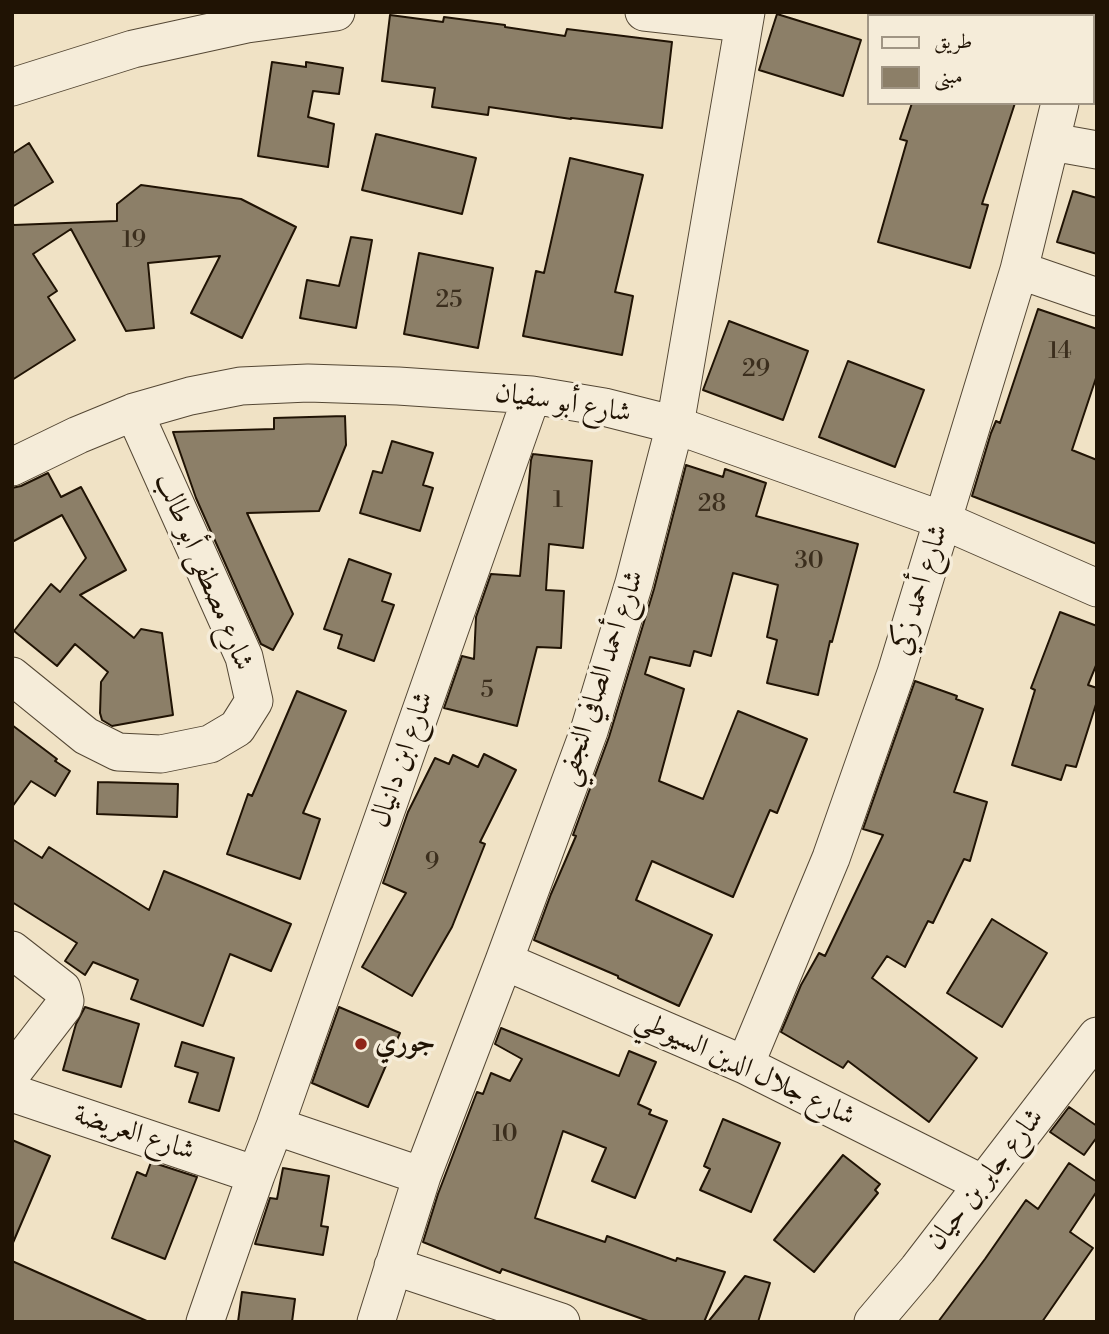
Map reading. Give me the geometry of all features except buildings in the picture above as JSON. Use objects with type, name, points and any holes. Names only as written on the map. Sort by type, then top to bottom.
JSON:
[{"type":"street","points":[[12,87],[133,49],[247,24],[336,12]]},
{"type":"street","points":[[644,12],[745,18]]},
{"type":"street","name":"شارع أحمد الصافي النجفي","points":[[376,1322],[422,1176],[589,731],[635,583],[675,425],[745,18]]},
{"type":"street","name":"شارع أحمد زكي","points":[[745,1065],[831,859],[896,673],[1019,271],[1060,105]]},
{"type":"street","points":[[1052,142],[1097,150]]},
{"type":"street","points":[[1019,271],[1097,297]]},
{"type":"street","name":"شارع أبو سفيان","points":[[12,467],[134,412],[190,396],[241,386],[308,383],[531,395],[604,407],[675,425],[942,520],[1097,588]]},
{"type":"street","name":"شارع ابن دانيال","points":[[205,1322],[531,395]]},
{"type":"street","name":"شارع مصطفى أبو طالب","points":[[12,677],[86,736],[118,752],[161,754],[211,744],[237,728],[254,701],[244,657],[134,412]]},
{"type":"street","points":[[12,950],[62,989],[65,1001],[12,1073]]},
{"type":"street","name":"شارع جلال الدين السيوطي","points":[[504,961],[745,1065],[983,1184]]},
{"type":"street","name":"شارع جابر بن حيان","points":[[873,1322],[918,1269],[1097,1037]]},
{"type":"street","name":"شارع العريضة","points":[[12,1093],[256,1175]]},
{"type":"street","points":[[275,1126],[422,1176]]},
{"type":"street","points":[[393,1266],[561,1322]]},
{"type":"place","name":"جوري","points":[[361,1044]]}]
